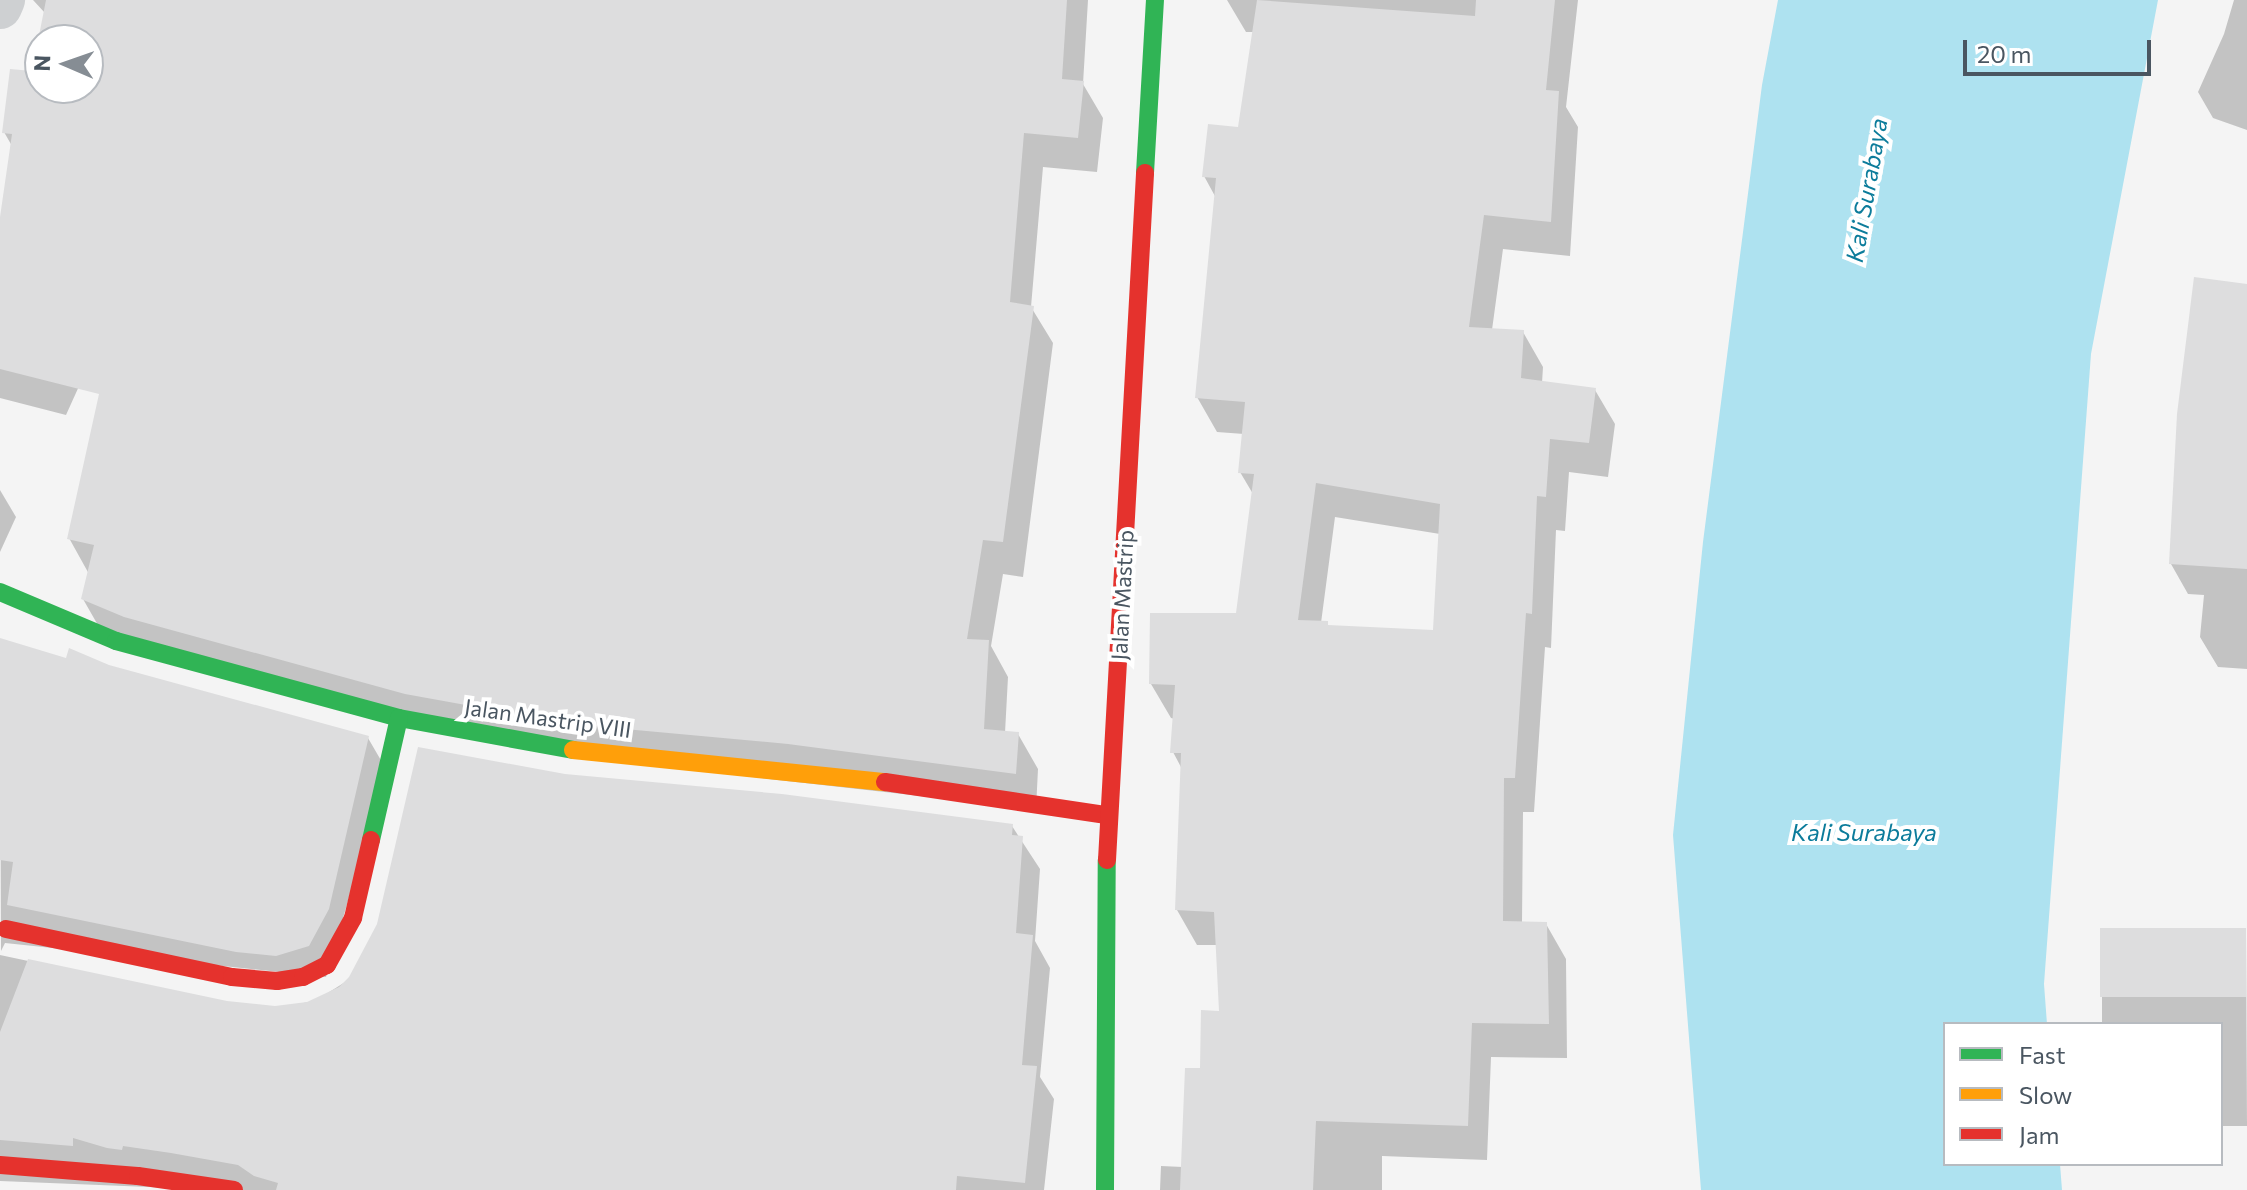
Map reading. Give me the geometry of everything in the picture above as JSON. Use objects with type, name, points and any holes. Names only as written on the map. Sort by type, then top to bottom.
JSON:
[{"type":"street","points":[[0,7],[3,0]]},
{"type":"street","name":"Jalan Mastrip","points":[[1105,1190],[1107,815],[1155,0]]},
{"type":"street","name":"Jalan Mastrip VIII","points":[[0,592],[116,641],[399,718],[567,749],[785,769],[1057,805],[1107,815]]},
{"type":"street","points":[[6,929],[232,977],[277,981],[303,977],[327,965],[353,918],[399,718]]},
{"type":"street","points":[[0,1165],[138,1176],[234,1190]]},
{"type":"water","name":"Kali Surabaya","points":[[1778,0],[2158,0],[2091,354],[2044,984],[2047,1022],[1943,1022],[1943,1166],[2060,1166],[2062,1190],[1701,1190],[1673,835],[1703,542],[1762,85]]},
{"type":"building","points":[[46,0],[1067,0],[1062,79],[1084,81],[1078,138],[1024,133],[1010,302],[1034,306],[1003,542],[983,540],[967,639],[989,640],[984,729],[1019,732],[1016,774],[788,744],[570,724],[405,694],[124,617],[81,599],[94,545],[67,539],[99,394],[0,369],[0,217],[12,134],[2,133],[10,69],[24,70],[24,104],[104,104],[104,24],[41,24]]},
{"type":"building","points":[[1257,0],[1475,16],[1476,0],[1555,0],[1546,90],[1559,91],[1551,222],[1484,215],[1469,327],[1524,330],[1521,378],[1596,388],[1589,443],[1550,439],[1546,497],[1537,496],[1532,614],[1526,613],[1515,778],[1504,778],[1503,921],[1547,922],[1549,1024],[1472,1023],[1468,1126],[1316,1121],[1313,1190],[1180,1190],[1185,1068],[1200,1068],[1201,1010],[1219,1011],[1214,912],[1175,910],[1181,753],[1170,753],[1175,685],[1149,684],[1150,613],[1236,613],[1254,474],[1238,473],[1245,402],[1195,398],[1216,178],[1202,177],[1208,124],[1238,127]],"holes":[[[1316,483],[1440,504],[1433,630],[1328,625],[1328,621],[1298,620]]]},
{"type":"building","points":[[2194,277],[2247,284],[2247,569],[2169,564],[2177,414]]},
{"type":"building","points":[[0,638],[66,658],[69,648],[109,665],[369,736],[329,909],[309,946],[276,956],[236,952],[7,905],[13,862],[0,860]]},
{"type":"building","points":[[418,747],[565,774],[782,794],[1013,824],[1012,835],[1023,836],[1016,933],[1033,935],[1022,1065],[1037,1066],[1025,1183],[957,1176],[956,1190],[276,1190],[278,1183],[254,1176],[238,1165],[123,1146],[122,1150],[107,1148],[73,1138],[73,1146],[0,1140],[0,1032],[28,959],[227,1001],[275,1006],[307,1002],[339,987],[349,977],[377,924]]},
{"type":"building","points":[[2100,928],[2246,928],[2246,997],[2100,997]]},
{"type":"traffic: fast","points":[[1145,173],[1155,0]]},
{"type":"traffic: fast","points":[[0,592],[116,641],[399,718],[573,750]]},
{"type":"traffic: fast","points":[[371,840],[399,718]]},
{"type":"traffic: fast","points":[[1105,1190],[1107,860]]},
{"type":"traffic: slow","points":[[573,750],[885,782]]},
{"type":"traffic: jam","points":[[1107,860],[1145,173]]},
{"type":"traffic: jam","points":[[885,782],[1107,815]]},
{"type":"traffic: jam","points":[[6,929],[232,977],[277,981],[303,977],[327,965],[353,918],[371,840]]},
{"type":"traffic: jam","points":[[0,1165],[138,1176],[234,1190]]}]
